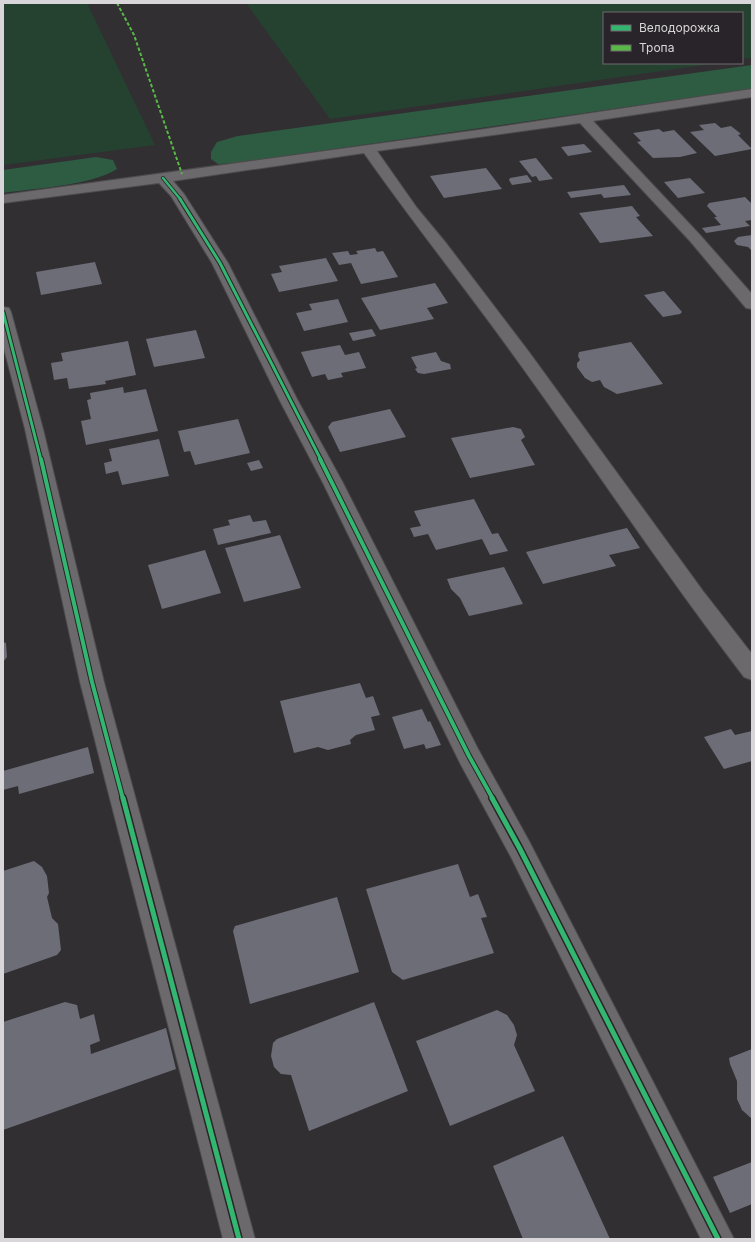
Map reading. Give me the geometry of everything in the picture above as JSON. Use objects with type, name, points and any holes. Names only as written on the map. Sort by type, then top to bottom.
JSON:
[{"type":"street","points":[[3,199],[478,134],[751,94]]},
{"type":"street","points":[[583,118],[695,238],[752,304]]},
{"type":"street","points":[[368,148],[412,211],[441,246],[522,356],[694,597],[752,670]]},
{"type":"street","points":[[163,178],[177,194],[220,263],[289,401],[333,483],[469,756],[520,849],[718,1239]]},
{"type":"street","points":[[3,312],[34,429],[92,682],[239,1239]]},
{"type":"green space","points":[[3,3],[87,3],[155,145],[3,165]]},
{"type":"green space","points":[[246,3],[752,3],[752,58],[743,59],[743,12],[603,12],[603,64],[710,64],[330,119]]},
{"type":"green space","points":[[752,65],[752,89],[236,163],[218,164],[211,159],[211,152],[217,142],[238,136]]},
{"type":"green space","points":[[96,157],[113,160],[117,169],[106,175],[78,183],[3,193],[3,170]]},
{"type":"building","points":[[715,123],[721,128],[731,126],[741,134],[738,135],[752,149],[715,156],[690,132],[704,130],[699,125]]},
{"type":"building","points":[[659,129],[663,132],[674,130],[697,153],[680,157],[653,158],[637,142],[641,141],[633,133]]},
{"type":"building","points":[[584,144],[592,152],[568,156],[561,147]]},
{"type":"building","points":[[536,158],[553,179],[539,181],[536,176],[532,177],[519,161]]},
{"type":"building","points":[[486,168],[502,189],[444,198],[430,176]]},
{"type":"building","points":[[527,175],[532,182],[512,185],[509,180],[510,178]]},
{"type":"building","points":[[690,178],[705,193],[678,198],[664,182]]},
{"type":"building","points":[[624,185],[631,195],[604,198],[601,194],[571,198],[567,192]]},
{"type":"building","points":[[745,197],[752,204],[752,220],[745,221],[750,226],[706,233],[702,228],[721,225],[714,217],[717,217],[707,206],[709,203]]},
{"type":"building","points":[[632,206],[640,216],[636,217],[653,236],[600,243],[579,213]]},
{"type":"building","points":[[752,235],[752,251],[748,247],[737,245],[734,241],[738,237]]},
{"type":"building","points":[[375,248],[377,252],[383,251],[398,277],[361,284],[351,263],[339,265],[332,253],[348,251],[350,255],[358,254],[356,251]]},
{"type":"building","points":[[326,258],[338,281],[279,292],[271,274],[282,272],[279,266]]},
{"type":"building","points":[[95,262],[102,284],[41,295],[36,272]]},
{"type":"building","points":[[435,283],[448,303],[427,308],[434,319],[380,330],[361,298]]},
{"type":"building","points":[[664,291],[682,312],[680,314],[663,317],[644,295]]},
{"type":"building","points":[[338,299],[348,322],[304,331],[296,313],[312,310],[309,304]]},
{"type":"building","points":[[372,329],[376,336],[353,341],[349,333]]},
{"type":"building","points":[[196,330],[205,358],[154,367],[146,339]]},
{"type":"building","points":[[128,341],[136,375],[105,381],[106,384],[69,389],[67,378],[54,380],[51,363],[63,361],[61,353]]},
{"type":"building","points":[[631,342],[663,384],[617,394],[604,387],[600,380],[592,382],[585,378],[577,367],[577,363],[580,360],[578,356],[579,352]]},
{"type":"building","points":[[340,345],[345,355],[359,352],[366,368],[341,373],[343,377],[328,380],[325,374],[312,377],[301,352]]},
{"type":"building","points":[[436,352],[441,361],[450,364],[451,369],[424,374],[418,373],[411,357]]},
{"type":"building","points":[[123,387],[124,393],[146,389],[158,431],[86,445],[81,421],[91,419],[87,400],[91,399],[90,393]]},
{"type":"building","points":[[390,409],[406,437],[340,452],[328,427],[332,422]]},
{"type":"building","points":[[238,419],[250,453],[195,465],[190,451],[184,452],[178,431]]},
{"type":"building","points":[[513,427],[521,429],[525,437],[521,440],[535,465],[470,478],[451,438]]},
{"type":"building","points":[[159,439],[169,476],[122,485],[118,471],[106,474],[104,463],[112,461],[109,449]]},
{"type":"building","points":[[259,460],[263,468],[251,471],[247,463]]},
{"type":"building","points":[[474,499],[492,534],[498,533],[508,551],[490,555],[482,539],[436,550],[428,534],[414,537],[410,528],[421,526],[414,511]]},
{"type":"building","points":[[250,515],[253,522],[266,520],[271,533],[218,545],[213,529],[230,525],[228,520]]},
{"type":"building","points":[[627,528],[640,548],[609,555],[616,566],[543,584],[526,552]]},
{"type":"building","points":[[280,535],[301,588],[244,602],[225,548]]},
{"type":"building","points":[[205,550],[221,593],[162,609],[148,565]]},
{"type":"building","points":[[504,567],[523,604],[469,616],[460,598],[451,589],[447,579]]},
{"type":"building","points":[[3,642],[6,643],[7,657],[3,662]]},
{"type":"building","points":[[360,683],[366,698],[373,696],[380,715],[371,717],[375,730],[356,735],[350,740],[351,744],[328,750],[318,747],[294,753],[280,701]]},
{"type":"building","points":[[422,709],[428,722],[430,721],[441,745],[426,749],[424,744],[404,749],[392,717]]},
{"type":"building","points":[[731,729],[735,735],[752,731],[752,761],[724,769],[704,737]]},
{"type":"building","points":[[88,747],[94,773],[19,794],[18,786],[3,790],[3,771]]},
{"type":"building","points":[[34,861],[42,867],[47,876],[49,893],[47,897],[52,918],[58,924],[61,950],[57,955],[3,974],[3,871]]},
{"type":"building","points":[[458,864],[470,897],[478,894],[487,917],[481,918],[494,953],[403,980],[392,972],[366,889]]},
{"type":"building","points":[[337,897],[359,972],[250,1004],[233,931],[235,926]]},
{"type":"building","points":[[65,1002],[77,1005],[80,1019],[94,1014],[100,1041],[90,1045],[91,1054],[166,1028],[176,1069],[3,1130],[3,1022]]},
{"type":"building","points":[[374,1002],[408,1091],[309,1131],[291,1075],[281,1074],[274,1067],[271,1056],[273,1043],[277,1039]]},
{"type":"building","points":[[497,1010],[507,1015],[514,1025],[517,1035],[514,1045],[535,1091],[450,1126],[416,1041]]},
{"type":"building","points":[[752,1049],[752,1119],[742,1110],[737,1099],[737,1081],[729,1058]]},
{"type":"building","points":[[563,1136],[610,1239],[523,1239],[493,1166]]},
{"type":"building","points":[[752,1162],[752,1204],[730,1213],[713,1177]]},
{"type":"marked path","points":[[117,3],[134,35],[182,174]]},
{"type":"cycle path","points":[[163,178],[177,194],[220,263],[289,401],[333,483],[469,756],[520,849],[718,1239]]},
{"type":"cycle path","points":[[3,312],[34,429],[92,682],[239,1239]]}]
